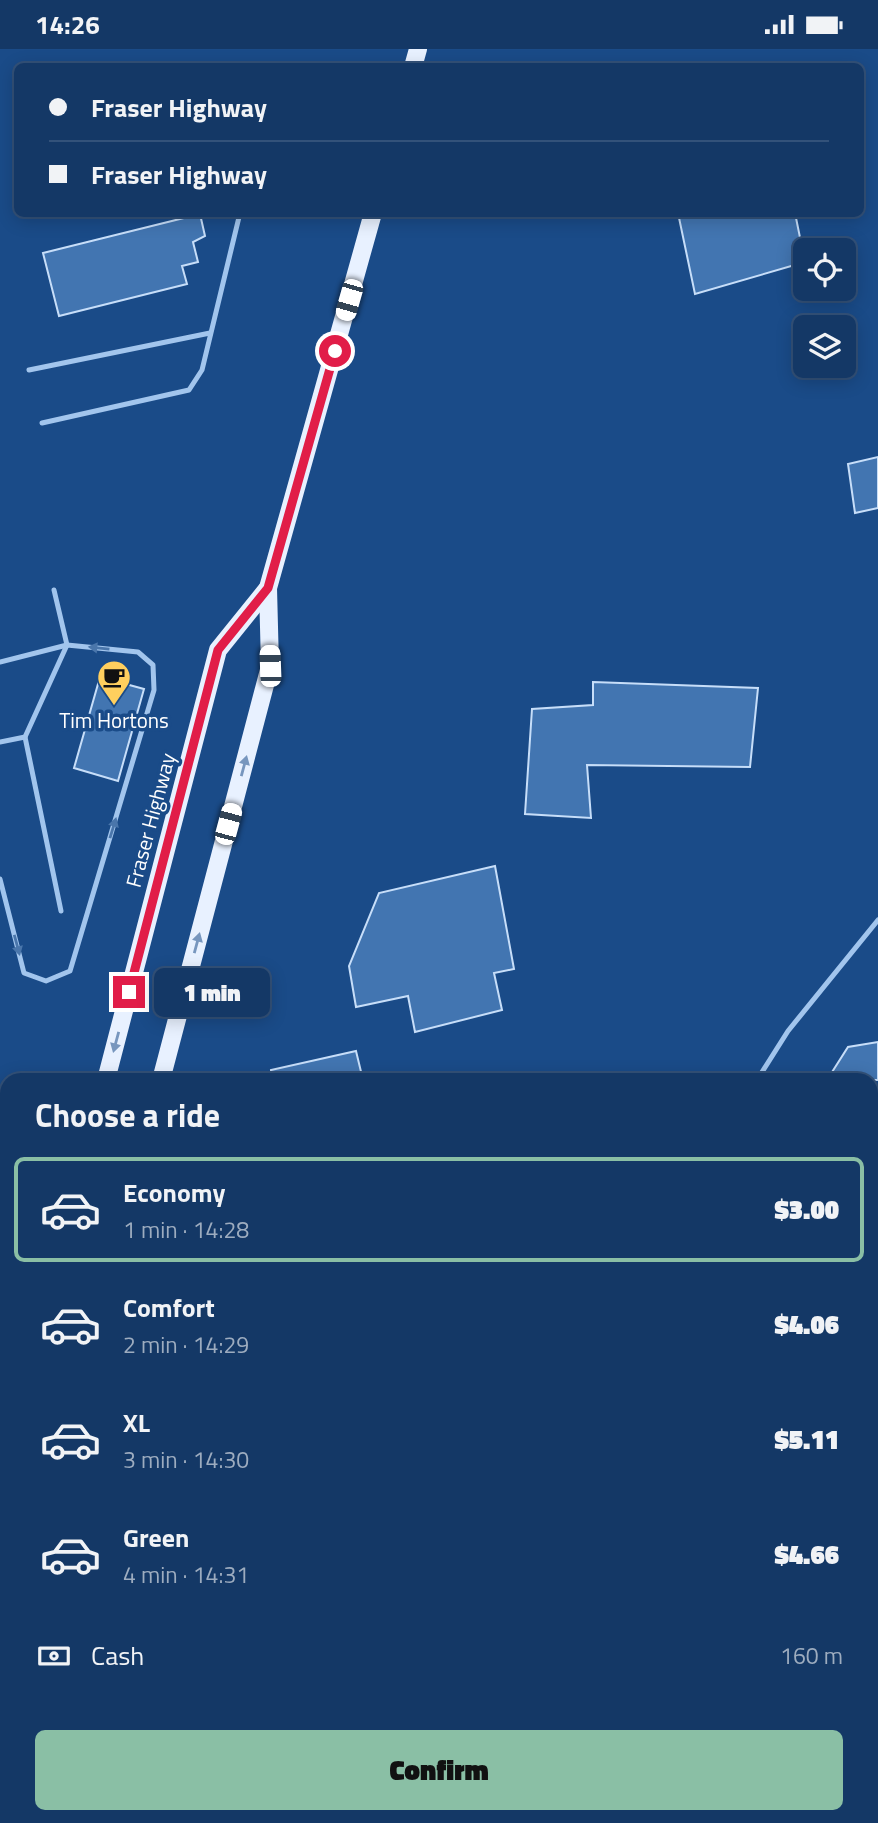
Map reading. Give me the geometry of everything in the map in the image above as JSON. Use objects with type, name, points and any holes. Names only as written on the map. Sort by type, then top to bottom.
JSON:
[{"type":"main road","name":"Fraser Highway","points":[[163,1073],[270,666],[268,588],[372,217]]},
{"type":"main road","name":"Fraser Highway","points":[[108,1073],[218,650],[268,588]]},
{"type":"lane","points":[[42,423],[189,390],[202,370],[239,217]]},
{"type":"lane","points":[[29,370],[210,333]]},
{"type":"lane","points":[[54,590],[67,645],[25,737],[61,911]]},
{"type":"lane","points":[[0,662],[67,645],[138,652],[152,665],[153,691],[70,971],[46,981],[24,973],[0,879]]},
{"type":"lane","points":[[0,742],[25,737]]},
{"type":"lane","points":[[761,1073],[788,1031],[878,920]]},
{"type":"building","points":[[188,217],[201,217],[205,236],[193,242],[198,262],[182,266],[187,284],[59,316],[43,253]]},
{"type":"building","points":[[679,217],[796,217],[800,238],[793,238],[793,265],[695,294]]},
{"type":"building","points":[[878,457],[878,508],[855,513],[848,464]]},
{"type":"building","points":[[100,677],[144,689],[118,781],[74,768]]},
{"type":"building","points":[[593,682],[758,688],[750,767],[587,765],[591,818],[525,814],[532,709],[593,705]]},
{"type":"building","points":[[495,866],[514,969],[494,973],[502,1010],[415,1032],[408,996],[356,1007],[349,966],[379,893]]},
{"type":"building","points":[[878,1042],[878,1073],[831,1073],[848,1047]]},
{"type":"building","points":[[356,1051],[361,1073],[271,1073],[271,1070]]},
{"type":"place","name":"Tim Hortons","points":[[114,707]]},
{"type":"route","points":[[129,992],[218,650],[268,588],[335,351]]}]
